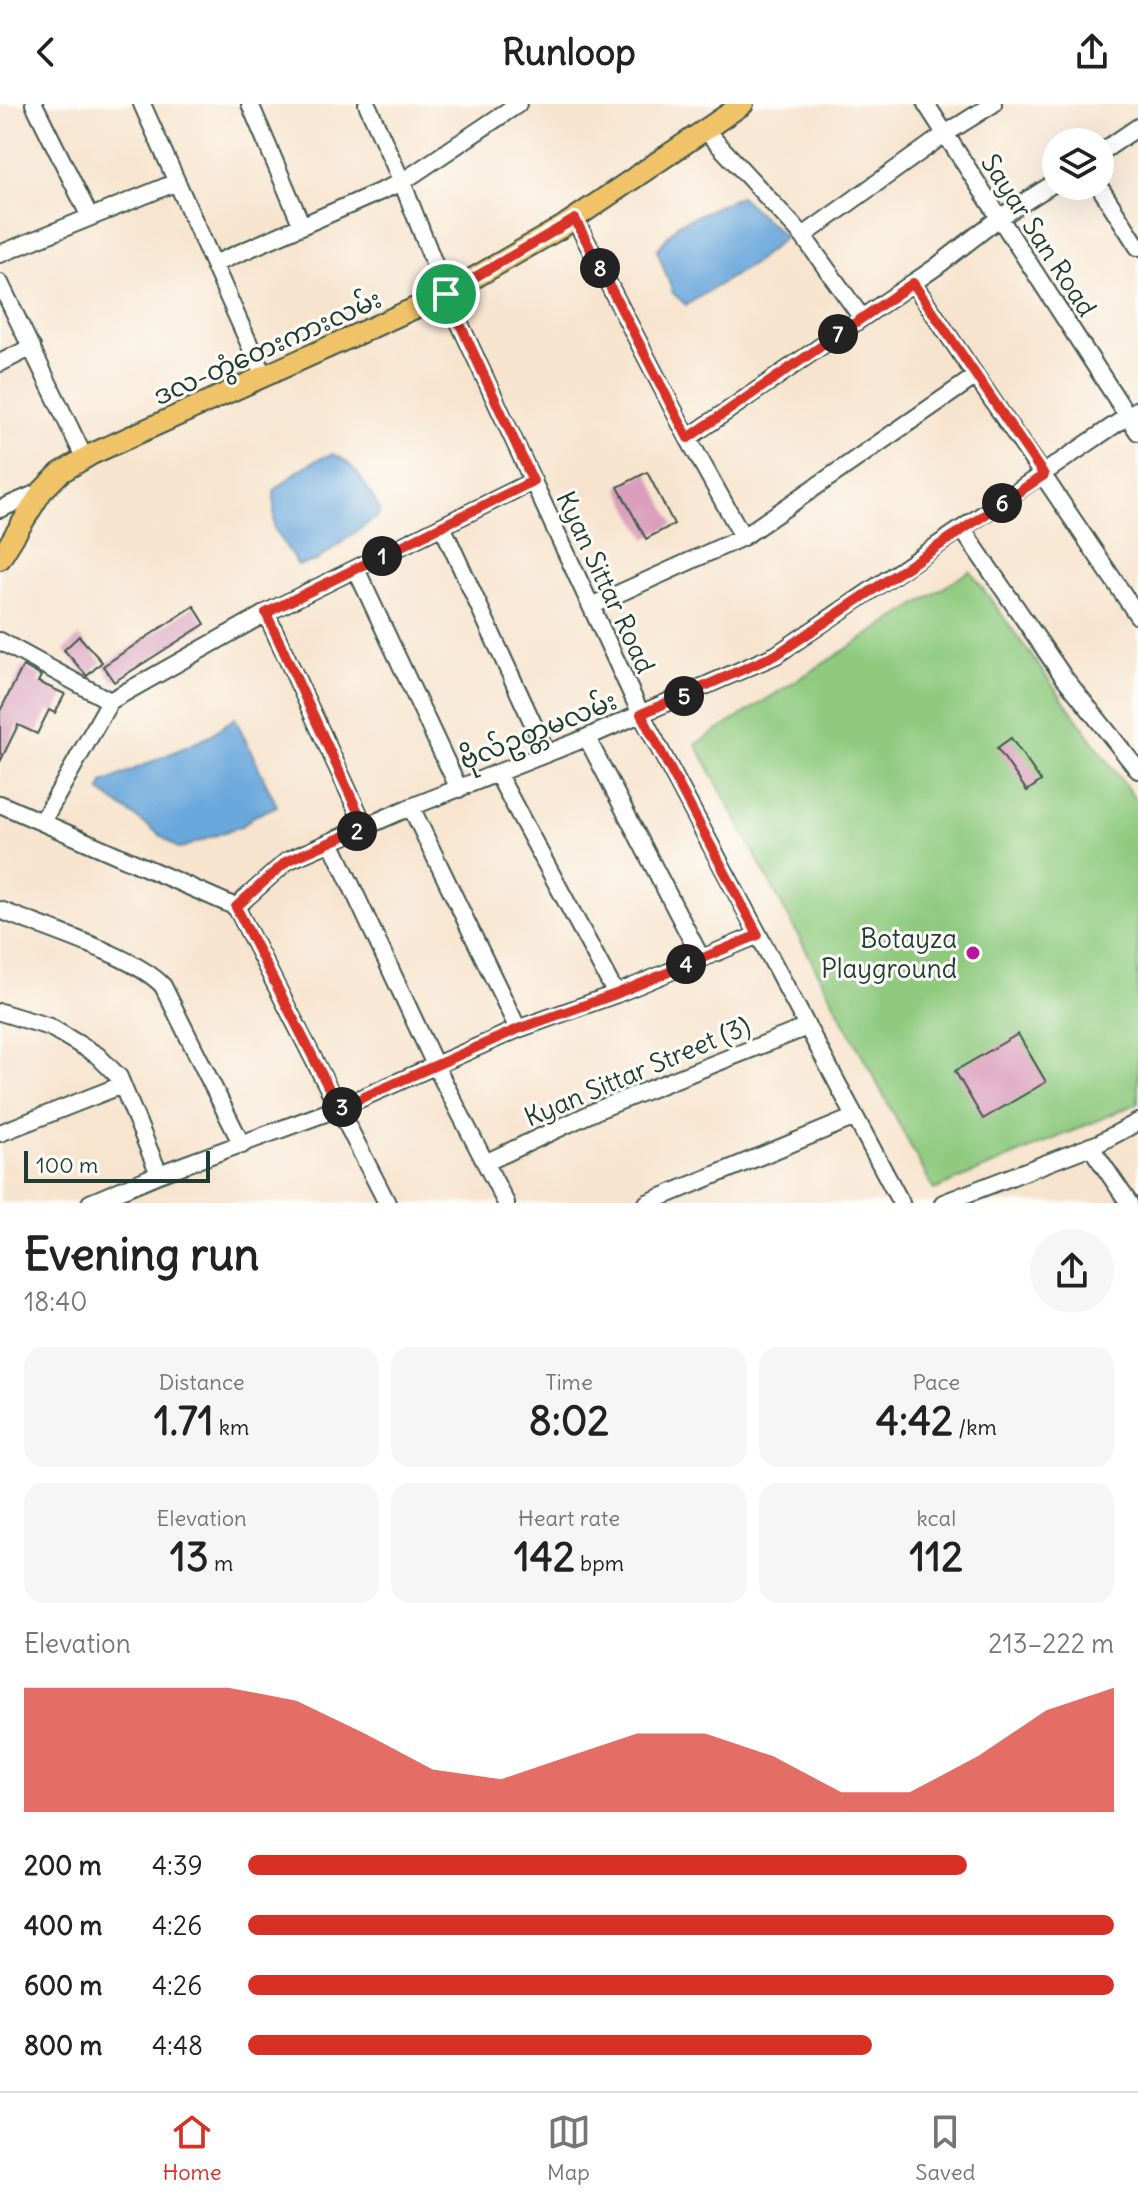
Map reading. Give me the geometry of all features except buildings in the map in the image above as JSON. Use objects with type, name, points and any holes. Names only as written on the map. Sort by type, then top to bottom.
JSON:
[{"type":"main road","name":"ဒလ-တွံတေးကားလမ်း","points":[[0,559],[42,491],[60,473],[446,294],[575,219],[743,104]]},
{"type":"street","points":[[34,104],[90,217]]},
{"type":"street","points":[[142,104],[264,377]]},
{"type":"street","points":[[250,104],[302,226]]},
{"type":"street","name":"Kyan Sittar Road","points":[[367,104],[446,294],[641,714],[901,1203]]},
{"type":"street","points":[[214,264],[402,182],[518,104]]},
{"type":"street","name":"Sayar San Road","points":[[926,104],[999,218],[1132,412],[1138,432]]},
{"type":"street","points":[[803,236],[945,134],[993,104]]},
{"type":"street","points":[[482,126],[487,106]]},
{"type":"street","points":[[1114,143],[1138,127]]},
{"type":"street","points":[[705,130],[803,236],[862,318]]},
{"type":"street","points":[[0,254],[177,182]]},
{"type":"street","points":[[688,438],[1042,191]]},
{"type":"street","points":[[1108,200],[1138,247]]},
{"type":"street","points":[[575,219],[743,537]]},
{"type":"street","points":[[0,283],[85,459]]},
{"type":"street","points":[[913,283],[1138,616]]},
{"type":"street","points":[[0,363],[32,347]]},
{"type":"street","points":[[591,606],[743,537],[976,376]]},
{"type":"street","name":"ဗိုလ်ဥတ္တမလမ်း","points":[[236,907],[287,861],[411,807],[587,738],[776,655],[1044,475],[1132,412]]},
{"type":"street","points":[[42,822],[110,701],[266,613],[533,481]]},
{"type":"street","points":[[0,509],[42,491]]},
{"type":"street","points":[[442,526],[547,754]]},
{"type":"street","points":[[962,529],[1063,676],[1138,770]]},
{"type":"street","points":[[356,569],[459,789]]},
{"type":"street","points":[[266,613],[365,827]]},
{"type":"street","points":[[0,641],[110,701]]},
{"type":"street","points":[[587,738],[701,958]]},
{"type":"street","points":[[497,773],[616,994]]},
{"type":"street","points":[[0,804],[236,907],[387,1203]]},
{"type":"street","points":[[411,807],[518,1029]]},
{"type":"street","points":[[331,842],[436,1067],[506,1203]]},
{"type":"street","points":[[0,910],[121,959],[154,977],[163,986],[242,1145]]},
{"type":"street","points":[[90,1203],[159,1174],[339,1108],[518,1029],[616,994],[758,935]]},
{"type":"street","points":[[0,1012],[50,1027],[97,1055],[119,1077],[159,1174]]},
{"type":"street","name":"Kyan Sittar Street (3)","points":[[487,1162],[600,1109],[807,1027]]},
{"type":"street","points":[[0,1133],[122,1085]]},
{"type":"street","points":[[647,1203],[855,1117]]},
{"type":"street","points":[[943,1203],[1090,1146],[1138,1122]]},
{"type":"street","points":[[1090,1146],[1129,1203]]},
{"type":"green space","name":"Botayza Playground","points":[[970,571],[1138,803],[1138,1103],[934,1190],[696,744]]},
{"type":"water","points":[[740,196],[785,237],[756,262],[686,305],[673,293],[657,250],[678,224]]},
{"type":"water","points":[[332,454],[354,469],[380,510],[378,516],[316,561],[298,565],[274,528],[274,491],[301,469]]},
{"type":"water","points":[[235,718],[277,806],[252,817],[244,825],[179,849],[100,791],[103,783],[206,738]]},
{"type":"place","name":"Botayza Playground","points":[[973,953]]},
{"type":"route","points":[[575,219],[688,438],[913,283],[1044,475],[776,655],[641,714],[758,935],[616,994],[518,1029],[339,1108],[236,907],[287,861],[365,827],[266,613],[533,481],[446,294],[575,219]]}]
